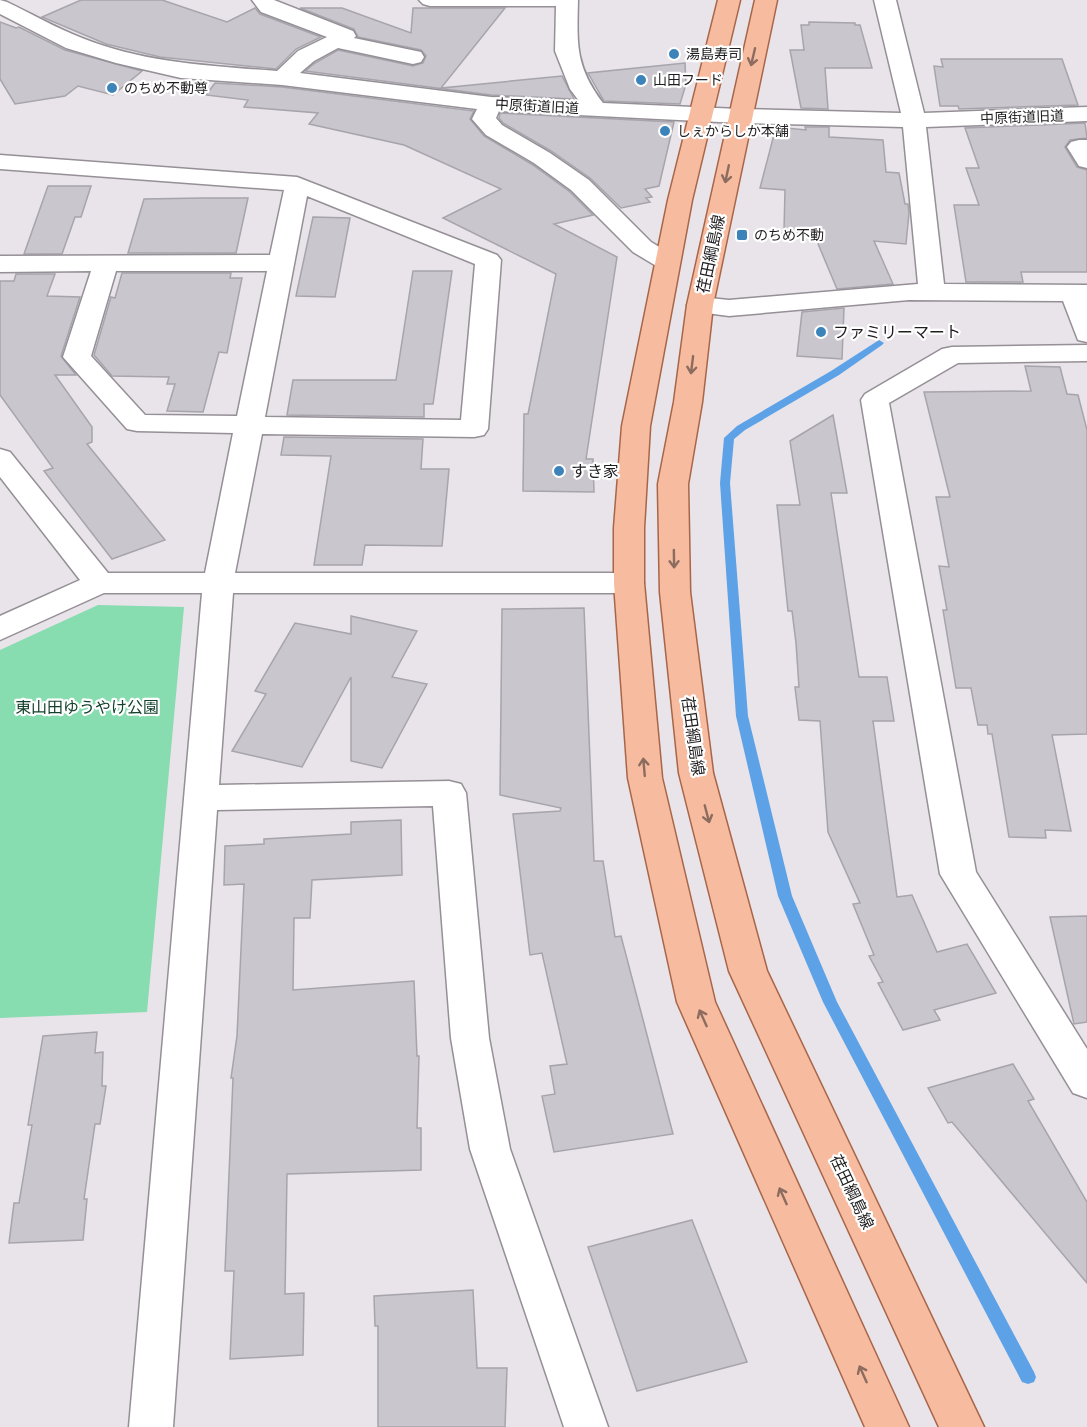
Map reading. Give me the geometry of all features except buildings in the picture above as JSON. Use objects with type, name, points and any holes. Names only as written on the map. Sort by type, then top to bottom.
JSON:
[{"type":"main road","points":[[729,0],[700,113],[667,262],[636,426],[629,528],[629,583],[645,778],[696,1002],[887,1427]]},
{"type":"main road","name":"荏田綱島線","points":[[766,0],[739,116],[700,305],[688,402],[673,484],[675,592],[696,773],[748,971],[962,1427]]},
{"type":"street","points":[[263,0],[269,7],[345,36],[306,56],[282,78]]},
{"type":"street","points":[[430,0],[567,0],[566,51],[581,89],[596,109]]},
{"type":"street","points":[[885,0],[914,120],[932,293]]},
{"type":"street","name":"中原街道旧道","points":[[0,6],[74,43],[124,58],[181,70],[282,78],[491,104],[739,116],[914,120],[1087,114]]},
{"type":"street","points":[[335,41],[413,57]]},
{"type":"street","points":[[491,104],[484,119],[494,130],[542,158],[580,185],[642,248],[667,262]]},
{"type":"street","points":[[1087,147],[1079,147],[1087,161]]},
{"type":"street","points":[[0,162],[297,184],[488,260],[474,429],[248,427],[137,423],[77,357],[106,263]]},
{"type":"street","points":[[151,1427],[218,583],[297,184]]},
{"type":"street","points":[[0,264],[281,263]]},
{"type":"street","points":[[700,305],[729,308],[909,292],[1080,293],[1087,334]]},
{"type":"street","points":[[1087,353],[1033,349],[952,355],[876,400],[958,874],[1087,1082]]},
{"type":"street","points":[[0,458],[99,583]]},
{"type":"street","points":[[0,629],[99,583],[629,583]]},
{"type":"street","points":[[201,798],[449,793],[470,1038],[490,1149],[586,1427]]},
{"type":"green space","name":"東山田ゆうやけ公園","points":[[98,605],[184,607],[147,1012],[0,1018],[0,650]]},
{"type":"waterway","points":[[879,343],[835,373],[741,428],[729,438],[725,483],[742,716],[785,896],[830,1002],[1028,1377]]},
{"type":"place","name":"湯島寿司","points":[[674,54]]},
{"type":"place","name":"山田フード","points":[[641,80]]},
{"type":"place","name":"のちめ不動尊","points":[[112,88]]},
{"type":"place","name":"しぇからしか本舗","points":[[665,131]]},
{"type":"place","name":"のちめ不動","points":[[742,235]]},
{"type":"place","name":"ファミリーマート","points":[[821,332]]},
{"type":"place","name":"すき家","points":[[559,471]]}]
